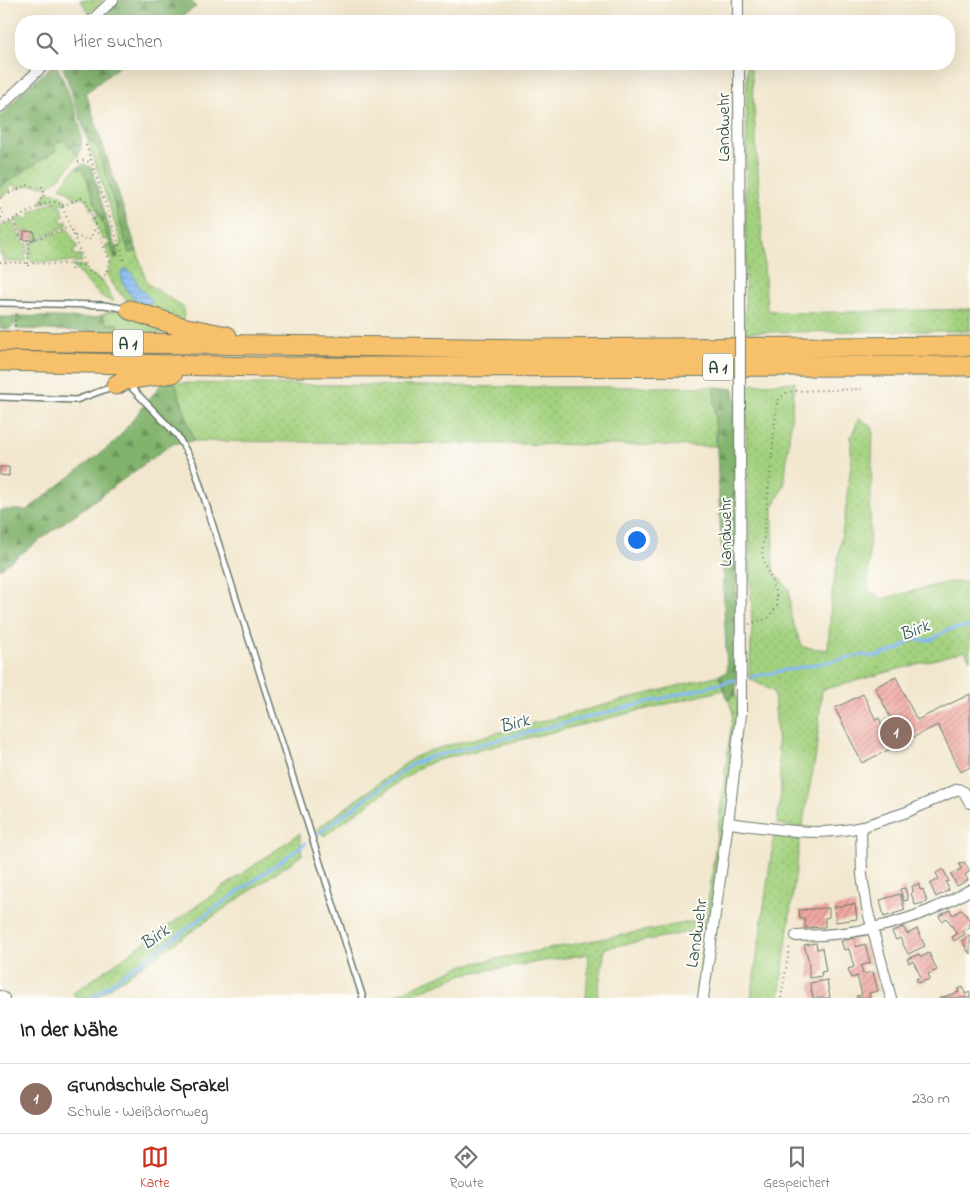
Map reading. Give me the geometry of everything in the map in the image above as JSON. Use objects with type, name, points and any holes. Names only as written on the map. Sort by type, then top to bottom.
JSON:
[{"type":"highway","points":[[130,310],[182,327],[242,339],[256,346]]},
{"type":"highway","name":"A 1","points":[[0,341],[528,349],[970,346]]},
{"type":"highway","name":"A 1","points":[[0,361],[258,367],[970,366]]},
{"type":"highway","points":[[120,382],[161,374],[258,367]]},
{"type":"street","points":[[97,15],[113,0]]},
{"type":"street","points":[[738,0],[738,15]]},
{"type":"street","points":[[0,107],[40,70]]},
{"type":"street","name":"Landwehr","points":[[702,998],[728,823],[741,715],[739,70]]},
{"type":"street","points":[[728,823],[788,832],[818,832],[861,827],[906,812],[958,789],[964,792],[970,803]]},
{"type":"street","points":[[861,827],[863,881],[872,929],[891,998]]},
{"type":"street","points":[[794,936],[834,935],[872,929],[928,912],[970,890]]},
{"type":"street","points":[[0,996],[4,998]]},
{"type":"lane","points":[[0,302],[104,305],[130,310]]},
{"type":"lane","points":[[0,397],[76,400],[109,389],[120,382],[177,435],[193,463],[363,998]]},
{"type":"path","points":[[86,145],[124,260]]},
{"type":"path","points":[[78,162],[87,161],[94,165]]},
{"type":"path","points":[[0,198],[27,185],[37,188],[42,187],[45,194],[42,196],[39,206]]},
{"type":"path","points":[[0,225],[53,201],[62,206],[88,271],[100,279],[104,277],[111,263],[85,200],[81,198],[62,206]]},
{"type":"path","points":[[0,209],[3,211],[0,225]]},
{"type":"path","points":[[12,220],[22,239],[29,241],[70,227]]},
{"type":"path","points":[[74,236],[89,240],[96,227]]},
{"type":"path","points":[[28,269],[29,241]]},
{"type":"path","points":[[0,262],[85,264]]},
{"type":"path","points":[[72,264],[72,270]]},
{"type":"path","points":[[15,303],[15,326]]},
{"type":"path","points":[[742,625],[764,620],[773,613],[777,606],[776,594],[762,555],[776,401],[784,394],[792,391],[862,389]]},
{"type":"path","points":[[781,998],[794,936]]},
{"type":"green space","points":[[80,0],[103,0],[89,13]]},
{"type":"green space","points":[[120,0],[191,0],[196,7],[183,15],[104,15]]},
{"type":"green space","points":[[47,70],[59,70],[75,110],[81,136],[81,147],[78,156],[63,139],[54,146],[56,150],[0,187],[0,116],[19,95]]},
{"type":"green space","points":[[64,70],[115,70],[86,93],[137,251],[129,253],[98,149],[94,143],[88,141]]},
{"type":"green space","points":[[747,70],[751,70],[767,310],[794,313],[970,309],[970,331],[745,332]]},
{"type":"green space","points":[[63,138],[78,156],[54,183],[46,186],[29,185],[17,189],[14,184],[9,187],[11,191],[0,197],[0,187],[56,150],[54,146]]},
{"type":"green space","points":[[88,141],[94,143],[98,149],[129,253],[137,251],[147,283],[184,308],[183,324],[148,312],[130,302],[114,286],[107,274],[112,262],[105,246],[110,244],[115,258],[118,257],[116,247],[122,245]]},
{"type":"green space","points":[[84,164],[91,167],[118,257],[115,258],[83,169],[76,168]]},
{"type":"green space","points":[[75,169],[83,169],[110,243],[108,239],[103,240],[93,216],[98,214],[96,208],[91,210],[86,199],[81,197],[75,199],[68,191],[60,187]]},
{"type":"green space","points":[[51,192],[62,195],[67,202],[62,204],[51,200],[41,203],[46,193]]},
{"type":"green space","points":[[54,202],[60,206],[65,216],[60,218],[62,223],[67,221],[67,226],[35,240],[35,232],[24,231],[24,239],[16,219],[23,216],[26,220],[31,218],[29,213]]},
{"type":"green space","points":[[10,222],[13,223],[22,241],[28,244],[27,254],[24,254],[24,257],[27,259],[24,262],[3,261],[3,255],[0,255],[0,227]]},
{"type":"green space","points":[[68,229],[78,248],[73,251],[75,256],[80,254],[82,262],[32,262],[29,259],[31,243]]},
{"type":"green space","points":[[72,265],[84,266],[87,272],[95,276],[99,281],[102,280],[114,301],[97,293]]},
{"type":"green space","points":[[112,311],[124,312],[181,333],[118,332],[118,324],[108,324],[102,315]]},
{"type":"green space","points":[[102,315],[108,324],[118,324],[118,332],[16,329],[16,316],[94,318]]},
{"type":"green space","points":[[0,317],[14,317],[14,325],[9,329],[0,328]]},
{"type":"green space","points":[[166,378],[175,383],[194,441],[172,444],[0,569],[0,510],[27,510],[115,442]]},
{"type":"green space","points":[[795,382],[784,486],[773,507],[773,571],[789,589],[791,617],[802,647],[828,650],[831,601],[845,515],[851,463],[851,437],[859,418],[873,428],[868,590],[882,599],[949,582],[970,582],[970,660],[965,651],[822,690],[816,754],[802,828],[777,824],[781,791],[774,692],[749,678],[752,626],[745,385]]},
{"type":"green space","points":[[175,383],[714,387],[716,446],[194,441]]},
{"type":"green space","points":[[714,387],[734,389],[736,402],[736,694],[728,700],[719,675],[727,672]]},
{"type":"green space","points":[[719,675],[724,690],[434,761],[419,768],[324,836],[317,829],[413,758],[431,750]]},
{"type":"green space","points":[[736,694],[738,704],[725,811],[715,865],[717,870],[700,998],[696,998],[705,929],[605,948],[597,998],[586,998],[589,954],[464,974],[402,998],[388,998],[464,965],[706,919],[733,712],[728,700]]},
{"type":"green space","points":[[300,833],[302,855],[95,998],[77,998],[73,993]]},
{"type":"green space","points":[[774,836],[800,839],[779,998],[751,998]]},
{"type":"water","points":[[126,269],[133,275],[139,287],[151,299],[151,304],[140,302],[130,295],[121,273]]},
{"type":"building","points":[[24,231],[35,232],[34,240],[24,240]]},
{"type":"building","points":[[0,467],[9,467],[9,476],[0,475]]},
{"type":"building","points":[[896,677],[917,720],[970,694],[970,767],[961,772],[938,725],[862,763],[835,708],[863,694],[876,720],[879,718],[885,732],[895,727],[875,687]]},
{"type":"building","points":[[964,862],[970,871],[965,875],[968,880],[957,886],[951,874],[961,869],[959,864]]},
{"type":"building","points":[[943,869],[949,881],[946,882],[949,890],[936,897],[930,884],[939,879],[936,873]]},
{"type":"building","points":[[919,884],[920,890],[923,889],[927,902],[915,905],[911,893],[913,892],[912,886]]},
{"type":"building","points":[[905,888],[908,900],[904,901],[900,889]]},
{"type":"building","points":[[900,894],[905,910],[884,917],[880,900]]},
{"type":"building","points":[[855,904],[857,919],[836,922],[834,907]]},
{"type":"building","points":[[829,908],[829,917],[825,918],[825,927],[805,928],[805,919],[800,919],[799,910]]},
{"type":"building","points":[[962,909],[970,921],[970,927],[963,931],[965,934],[954,941],[952,937],[957,934],[947,918],[942,921],[939,916],[950,910],[953,915]]},
{"type":"building","points":[[903,927],[907,934],[917,929],[925,946],[908,954],[900,938],[896,940],[892,932]]},
{"type":"building","points":[[970,936],[970,954],[962,941]]},
{"type":"building","points":[[854,938],[856,947],[865,944],[870,963],[861,966],[863,974],[873,972],[878,991],[869,993],[870,998],[857,998],[856,996],[862,995],[857,976],[851,978],[848,969],[854,967],[849,949],[844,950],[841,941]]},
{"type":"building","points":[[816,943],[817,949],[822,948],[826,971],[821,972],[822,976],[809,978],[809,962],[804,945]]},
{"type":"building","points":[[929,953],[937,970],[928,974],[930,979],[918,983],[916,979],[921,977],[913,961],[909,963],[907,959],[919,954],[921,957]]},
{"type":"building","points":[[827,980],[830,998],[813,998],[810,983]]},
{"type":"building","points":[[963,987],[965,994],[970,992],[970,998],[939,998],[959,992],[958,989]]},
{"type":"waterway","name":"Birk","points":[[751,677],[863,655],[873,657],[899,649],[911,640],[931,640],[947,630],[970,626]]},
{"type":"waterway","name":"Birk","points":[[319,833],[413,764],[430,757],[735,680]]},
{"type":"waterway","name":"Birk","points":[[91,998],[306,843]]},
{"type":"place","name":"Grundschule Sprakel","points":[[896,733]]}]
